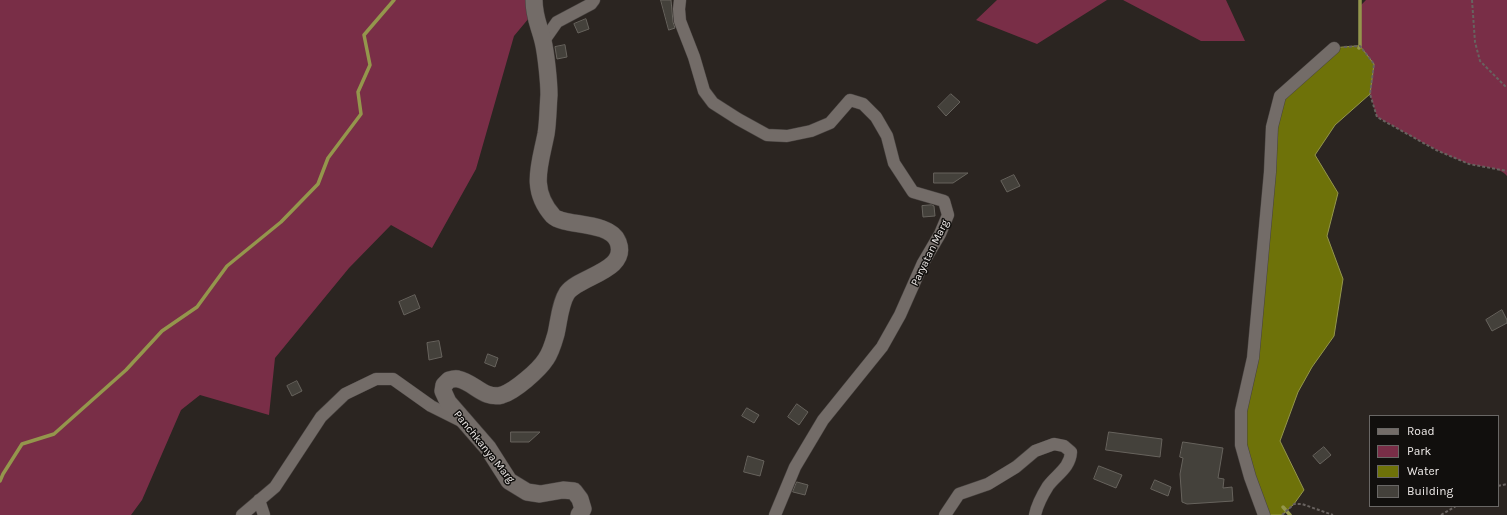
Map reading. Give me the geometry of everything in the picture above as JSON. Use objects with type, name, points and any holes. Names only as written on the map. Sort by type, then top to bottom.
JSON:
[{"type":"street","name":"Panchkanya Marg","points":[[534,0],[534,12],[544,42],[549,94],[546,133],[540,161],[538,182],[542,202],[555,218],[575,224],[597,227],[612,234],[618,242],[618,253],[615,262],[608,268],[578,283],[567,293],[555,336],[546,359],[525,382],[502,395],[490,395],[458,379],[449,380],[444,385],[443,391],[448,402],[465,424],[488,448],[509,481],[527,492],[540,494],[564,490],[574,491],[580,499],[582,509],[579,515]]},
{"type":"street","points":[[544,42],[557,22],[591,4],[594,0]]},
{"type":"street","name":"Paryatan Marg","points":[[680,0],[680,21],[694,57],[704,91],[712,102],[738,119],[767,135],[787,136],[811,132],[830,123],[850,100],[863,104],[876,117],[887,136],[894,163],[913,192],[944,201],[948,215],[940,234],[923,263],[900,315],[882,347],[822,420],[795,467],[775,515]]},
{"type":"street","points":[[1264,515],[1250,477],[1241,445],[1241,418],[1253,358],[1270,172],[1272,127],[1280,96],[1334,48]]},
{"type":"street","points":[[242,515],[275,487],[321,417],[345,394],[376,379],[393,379],[432,406],[465,424]]},
{"type":"street","points":[[945,515],[959,494],[993,480],[1016,467],[1035,451],[1054,444],[1064,446],[1071,452],[1071,458],[1064,469],[1049,486],[1036,509],[1035,515]]},
{"type":"street","points":[[259,500],[264,515]]},
{"type":"path","points":[[1472,0],[1475,42],[1480,60],[1507,88]]},
{"type":"path","points":[[1334,48],[1360,46],[1374,64],[1370,94],[1377,117],[1436,150],[1469,164],[1507,171]]},
{"type":"path","points":[[1282,515],[1294,504],[1302,504],[1333,515]]},
{"type":"path","points":[[1441,515],[1454,507]]},
{"type":"green space","points":[[0,0],[534,0],[534,12],[514,36],[476,169],[432,248],[391,225],[349,268],[275,358],[269,415],[200,395],[181,410],[142,500],[131,515],[0,515]]},
{"type":"green space","points":[[997,0],[1107,0],[1037,44],[976,20]]},
{"type":"green space","points":[[1123,0],[1226,0],[1245,41],[1201,41]]},
{"type":"green space","points":[[1366,0],[1507,0],[1507,176],[1503,172],[1494,168],[1472,165],[1455,159],[1377,117],[1370,94],[1374,65],[1360,46],[1361,5]]},
{"type":"water","points":[[1360,46],[1374,64],[1370,94],[1335,125],[1315,155],[1338,193],[1327,236],[1343,279],[1334,336],[1312,367],[1298,392],[1280,441],[1304,490],[1294,504],[1282,515],[1264,515],[1250,477],[1241,411],[1280,96],[1334,48]]},
{"type":"building","points":[[661,0],[671,0],[675,28],[669,30]]},
{"type":"building","points":[[586,19],[589,29],[578,33],[574,24]]},
{"type":"building","points":[[565,45],[567,57],[557,59],[555,47]]},
{"type":"building","points":[[951,94],[960,102],[946,116],[938,107]]},
{"type":"building","points":[[934,173],[968,173],[953,183],[934,183]]},
{"type":"building","points":[[1014,175],[1020,186],[1007,192],[1001,181]]},
{"type":"building","points":[[922,206],[934,206],[935,216],[923,217]]},
{"type":"building","points":[[415,295],[420,308],[404,315],[399,302]]},
{"type":"building","points":[[1502,310],[1507,323],[1492,331],[1486,320]]},
{"type":"building","points":[[439,341],[442,357],[429,360],[427,343]]},
{"type":"building","points":[[488,354],[498,358],[495,367],[485,363]]},
{"type":"building","points":[[297,381],[302,391],[292,396],[287,386]]},
{"type":"building","points":[[797,404],[808,412],[799,425],[788,417]]},
{"type":"building","points":[[747,408],[759,415],[754,423],[742,416]]},
{"type":"building","points":[[511,432],[540,432],[529,442],[511,442]]},
{"type":"building","points":[[1109,432],[1162,439],[1160,457],[1106,450]]},
{"type":"building","points":[[1183,442],[1223,448],[1218,478],[1224,479],[1223,488],[1232,487],[1233,501],[1187,504],[1182,502],[1180,474],[1183,458],[1180,457]]},
{"type":"building","points":[[1324,447],[1331,455],[1320,464],[1313,456]]},
{"type":"building","points":[[748,456],[764,461],[760,476],[744,472]]},
{"type":"building","points":[[1099,466],[1122,475],[1116,488],[1094,479]]},
{"type":"building","points":[[1155,480],[1171,487],[1168,496],[1151,489]]},
{"type":"building","points":[[797,482],[808,485],[805,495],[793,492]]},
{"type":"waterway","points":[[0,481],[22,444],[54,434],[126,370],[162,331],[197,307],[227,266],[281,222],[318,184],[328,158],[361,114],[358,92],[370,65],[364,35],[394,0]]},
{"type":"waterway","points":[[1359,48],[1360,0]]},
{"type":"waterway","points":[[1283,507],[1290,515]]}]
